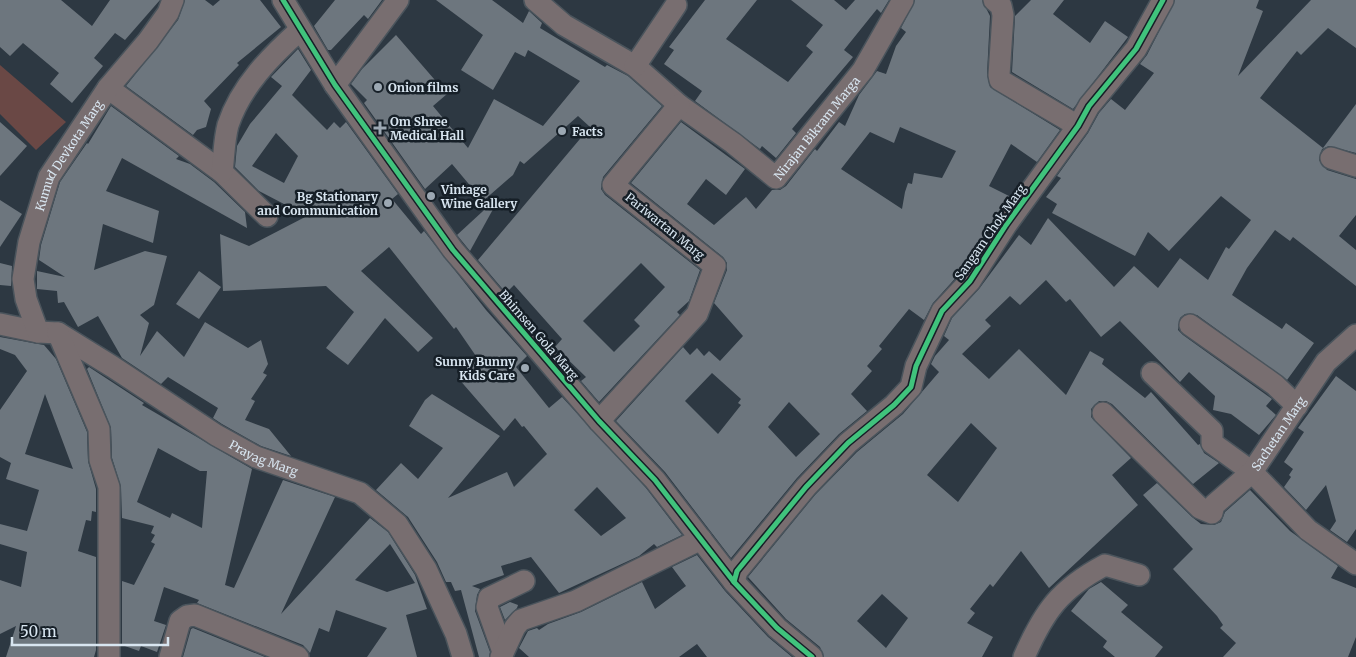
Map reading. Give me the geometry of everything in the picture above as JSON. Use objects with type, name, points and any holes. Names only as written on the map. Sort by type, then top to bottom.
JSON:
[{"type":"street","name":"Kumud Devkota Marg","points":[[109,657],[109,487],[100,460],[99,429],[48,333],[26,299],[23,279],[28,242],[49,177],[108,88],[148,41],[168,13],[173,0]]},
{"type":"street","name":"Bhimsen Gola Marg","points":[[284,0],[300,30],[335,85],[453,250],[599,421],[655,480],[734,582],[777,628],[812,657]]},
{"type":"street","points":[[335,85],[398,0]]},
{"type":"street","name":"Nirajan Bikram Marga","points":[[535,0],[564,25],[635,66],[679,104],[733,143],[776,178],[863,70],[903,0]]},
{"type":"street","points":[[994,0],[1001,6],[1003,15],[998,75],[1000,80],[1078,126]]},
{"type":"street","name":"Sangam Chok Marg","points":[[734,582],[737,571],[806,487],[848,443],[894,405],[911,387],[916,366],[942,311],[970,281],[1006,224],[1078,126],[1089,106],[1136,49],[1163,0]]},
{"type":"street","points":[[635,66],[676,5]]},
{"type":"street","points":[[222,172],[228,126],[246,91],[268,58],[300,30]]},
{"type":"street","points":[[108,88],[222,172],[267,216]]},
{"type":"street","name":"Pariwartan Marg","points":[[599,421],[697,314],[715,266],[613,185],[679,104]]},
{"type":"street","points":[[1331,158],[1356,166]]},
{"type":"street","name":"Prayag Marg","points":[[0,324],[48,333],[113,367],[209,430],[256,457],[360,493],[397,524],[426,569],[456,634],[463,657]]},
{"type":"street","points":[[1190,325],[1275,385],[1297,406]]},
{"type":"street","name":"Sachetan Marg","points":[[1356,335],[1326,362],[1252,472],[1308,530],[1356,564]]},
{"type":"street","points":[[1103,413],[1200,508],[1212,513],[1214,505],[1252,472],[1212,443],[1212,431],[1152,372]]},
{"type":"street","points":[[502,655],[515,627],[521,620],[576,601],[701,539]]},
{"type":"street","points":[[1024,657],[1039,623],[1057,599],[1084,576],[1104,565],[1139,575]]},
{"type":"street","points":[[502,655],[486,607],[487,602],[489,598],[524,581]]},
{"type":"street","points":[[170,657],[180,620],[187,616],[195,615],[298,657]]},
{"type":"shaded area","points":[[0,65],[66,122],[36,150],[0,114]]},
{"type":"building","points":[[0,0],[61,0],[92,26],[110,0],[160,0],[125,40],[115,33],[94,58],[103,66],[72,103],[50,84],[59,73],[23,43],[10,56],[0,47]]},
{"type":"building","points":[[185,0],[205,0],[213,6],[220,0],[260,0],[281,27],[237,63],[239,65],[204,101],[211,109],[206,127],[197,130],[193,135],[126,86],[178,20]]},
{"type":"building","points":[[335,0],[382,0],[368,19],[364,15],[331,50],[328,50],[314,26]]},
{"type":"building","points":[[436,0],[492,0],[523,23],[529,11],[542,23],[540,28],[605,67],[607,65],[628,76],[662,106],[603,177],[601,189],[605,195],[700,270],[689,301],[677,312],[680,315],[599,402],[581,381],[586,377],[555,347],[562,339],[514,285],[506,293],[478,260],[590,127],[578,116],[524,164],[520,161],[513,175],[483,201],[452,164],[425,189],[364,103],[367,100],[351,84],[362,69],[396,35],[447,94],[433,106],[468,148],[494,99],[543,126],[580,81],[528,50],[525,57],[515,52],[493,90],[461,70],[483,35]],"holes":[[[641,263],[665,287],[634,320],[640,326],[614,352],[583,321]]]},
{"type":"building","points":[[705,0],[757,0],[726,39],[788,82],[813,52],[806,46],[823,25],[791,0],[834,0],[846,10],[855,0],[889,0],[881,13],[877,9],[844,50],[853,57],[792,129],[796,133],[776,158],[762,146],[760,149],[695,101],[702,91],[664,64],[674,50],[669,47]]},
{"type":"building","points":[[915,0],[982,0],[990,16],[987,74],[990,87],[1060,130],[1037,162],[1011,144],[989,186],[1011,197],[960,273],[933,303],[924,320],[909,309],[879,346],[882,349],[867,366],[872,371],[851,394],[867,411],[839,434],[797,478],[731,558],[665,472],[616,421],[683,347],[690,355],[697,348],[704,356],[709,351],[720,361],[743,336],[714,303],[727,270],[727,263],[723,257],[631,183],[681,122],[745,169],[726,195],[706,179],[687,204],[714,225],[746,197],[756,209],[772,190],[780,190],[786,186],[815,149],[817,151],[839,122],[845,126],[859,95],[877,71],[886,74],[896,46],[906,32],[901,28]],"holes":[[[900,127],[956,151],[942,178],[914,173],[912,184],[908,183],[902,209],[841,169],[870,132],[894,143]],[[712,373],[741,399],[738,403],[741,405],[718,434],[685,401]],[[789,402],[820,434],[796,457],[768,427]]]},
{"type":"building","points":[[1031,0],[1064,0],[1053,14],[1090,43],[1105,21],[1128,37],[1073,109],[1012,72],[1015,16]]},
{"type":"building","points":[[1175,0],[1259,0],[1256,8],[1263,11],[1238,76],[1311,0],[1356,0],[1356,48],[1328,28],[1301,55],[1297,51],[1260,98],[1323,148],[1356,104],[1356,153],[1329,146],[1322,149],[1319,160],[1327,170],[1356,179],[1356,215],[1339,236],[1356,250],[1356,286],[1293,237],[1290,241],[1275,230],[1247,268],[1232,295],[1282,329],[1286,323],[1314,343],[1287,380],[1197,315],[1185,314],[1180,318],[1178,330],[1183,335],[1272,399],[1266,406],[1276,415],[1259,435],[1231,414],[1213,410],[1215,396],[1189,372],[1180,382],[1120,321],[1101,337],[1070,299],[1066,302],[1046,280],[1020,305],[1010,296],[985,320],[991,326],[962,354],[989,379],[1019,349],[1066,395],[1090,351],[1104,359],[1102,364],[1145,398],[1151,392],[1198,445],[1200,444],[1204,453],[1219,463],[1193,484],[1112,404],[1106,401],[1099,401],[1091,409],[1091,417],[1131,458],[1112,475],[1138,505],[1049,588],[1021,551],[993,587],[990,584],[970,609],[975,613],[967,623],[993,637],[982,657],[824,657],[820,647],[786,619],[748,577],[815,495],[857,452],[903,414],[939,372],[931,364],[935,356],[949,340],[944,336],[952,318],[979,289],[1019,235],[1031,245],[1048,218],[1114,287],[1134,266],[1158,288],[1180,258],[1208,280],[1226,247],[1229,249],[1251,220],[1221,196],[1169,251],[1148,232],[1135,256],[1052,213],[1057,204],[1046,197],[1061,178],[1057,176],[1088,133],[1099,113],[1111,99],[1125,110],[1154,73],[1140,64],[1147,55]],"holes":[[[971,423],[997,448],[958,502],[927,475]],[[882,594],[908,618],[886,648],[857,621]]]},
{"type":"building","points":[[298,49],[311,70],[292,95],[327,130],[334,122],[340,128],[346,122],[398,194],[392,199],[421,234],[424,231],[486,310],[527,356],[516,367],[549,408],[562,397],[646,488],[682,535],[657,547],[654,544],[639,556],[559,593],[531,557],[501,566],[504,575],[472,586],[480,589],[477,595],[475,611],[490,652],[489,657],[479,657],[461,590],[455,591],[451,582],[446,582],[437,562],[408,517],[376,490],[401,463],[418,479],[443,448],[409,426],[425,400],[432,394],[500,436],[448,498],[507,472],[514,487],[547,454],[515,418],[504,431],[458,378],[478,359],[456,327],[454,329],[389,247],[361,271],[433,338],[418,352],[385,318],[348,365],[326,348],[354,312],[326,286],[223,291],[220,234],[249,246],[307,216],[259,191],[235,167],[237,146],[250,124],[282,86],[271,77]],"holes":[[[276,133],[298,156],[284,183],[252,166]],[[597,487],[626,518],[601,536],[574,510]]]},
{"type":"building","points":[[111,106],[179,156],[176,159],[190,164],[214,182],[245,212],[247,228],[122,158],[106,191],[159,211],[153,243],[103,224],[94,270],[145,251],[167,256],[154,305],[140,315],[149,323],[140,356],[157,331],[184,357],[205,322],[248,348],[261,340],[268,364],[263,373],[267,375],[251,399],[255,401],[245,420],[269,429],[291,456],[261,446],[222,424],[213,418],[218,408],[168,377],[161,384],[122,358],[98,316],[78,327],[64,302],[58,303],[57,291],[37,289],[37,271],[65,277],[39,260],[41,245],[60,182],[88,144]]},
{"type":"building","points":[[0,122],[27,146],[0,176]]},
{"type":"building","points":[[0,200],[22,214],[0,247]]},
{"type":"building","points":[[495,200],[497,202],[470,251],[457,235]]},
{"type":"building","points":[[0,263],[12,266],[11,286],[0,285]]},
{"type":"building","points":[[199,271],[221,287],[199,319],[176,304]]},
{"type":"building","points":[[0,337],[44,345],[56,359],[87,432],[88,461],[96,489],[96,512],[92,511],[91,521],[86,520],[78,551],[96,557],[96,650],[94,657],[6,657],[16,626],[0,634],[0,580],[21,587],[27,552],[0,544],[0,524],[27,531],[39,490],[6,479],[11,463],[0,457],[0,410],[27,371],[15,355],[0,349]],"holes":[[[45,394],[73,469],[25,454]]]},
{"type":"building","points":[[89,367],[144,403],[142,405],[252,469],[225,585],[234,588],[283,480],[335,497],[281,614],[370,518],[388,532],[415,575],[427,609],[406,615],[417,657],[367,657],[387,628],[336,610],[329,632],[319,628],[310,653],[303,645],[197,603],[199,600],[164,587],[154,621],[166,625],[157,652],[141,646],[139,651],[122,645],[122,581],[134,585],[155,544],[151,542],[155,535],[151,533],[154,526],[122,518],[121,487],[112,458],[111,428],[87,369]],"holes":[[[158,448],[200,471],[207,471],[202,528],[172,513],[170,518],[137,502]],[[390,544],[415,583],[387,592],[355,580]]]},
{"type":"building","points":[[1336,376],[1356,391],[1356,529],[1347,542],[1330,530],[1336,521],[1326,485],[1306,510],[1284,487],[1291,477],[1289,475],[1293,469],[1284,462],[1304,432],[1298,428]]},
{"type":"building","points":[[1157,483],[1201,524],[1214,525],[1221,522],[1225,512],[1250,490],[1290,531],[1338,566],[1331,578],[1356,588],[1356,637],[1348,657],[1223,657],[1236,643],[1220,628],[1223,625],[1217,616],[1173,569],[1193,549],[1143,495]]},
{"type":"building","points":[[697,555],[725,591],[768,637],[792,657],[707,657],[697,644],[679,657],[529,657],[519,648],[528,631],[537,628],[539,630],[548,624],[581,612],[642,582],[655,609],[686,586],[672,567]]},
{"type":"building","points":[[1101,582],[1128,605],[1121,612],[1163,647],[1155,657],[1115,657],[1103,647],[1107,641],[1071,611],[1089,589]]},
{"type":"building","points":[[510,602],[518,605],[505,620],[500,607]]},
{"type":"building","points":[[193,628],[265,657],[183,657],[191,629]]},
{"type":"cycle path","points":[[283,0],[335,85],[453,250],[599,421],[655,480],[734,582],[777,628],[812,657]]},
{"type":"cycle path","points":[[734,582],[737,571],[806,487],[848,443],[894,405],[911,387],[916,366],[942,311],[970,281],[1006,225],[1078,126],[1089,106],[1136,49],[1163,0]]},
{"type":"place","name":"Onion films","points":[[378,87]]},
{"type":"place","name":"Om Shree Medical Hall","points":[[380,128]]},
{"type":"place","name":"Facts","points":[[562,131]]},
{"type":"place","name":"Vintage Wine Gallery","points":[[431,196]]},
{"type":"place","name":"Bg Stationary and Communication","points":[[388,203]]},
{"type":"place","name":"Sunny Bunny Kids Care","points":[[525,368]]}]
